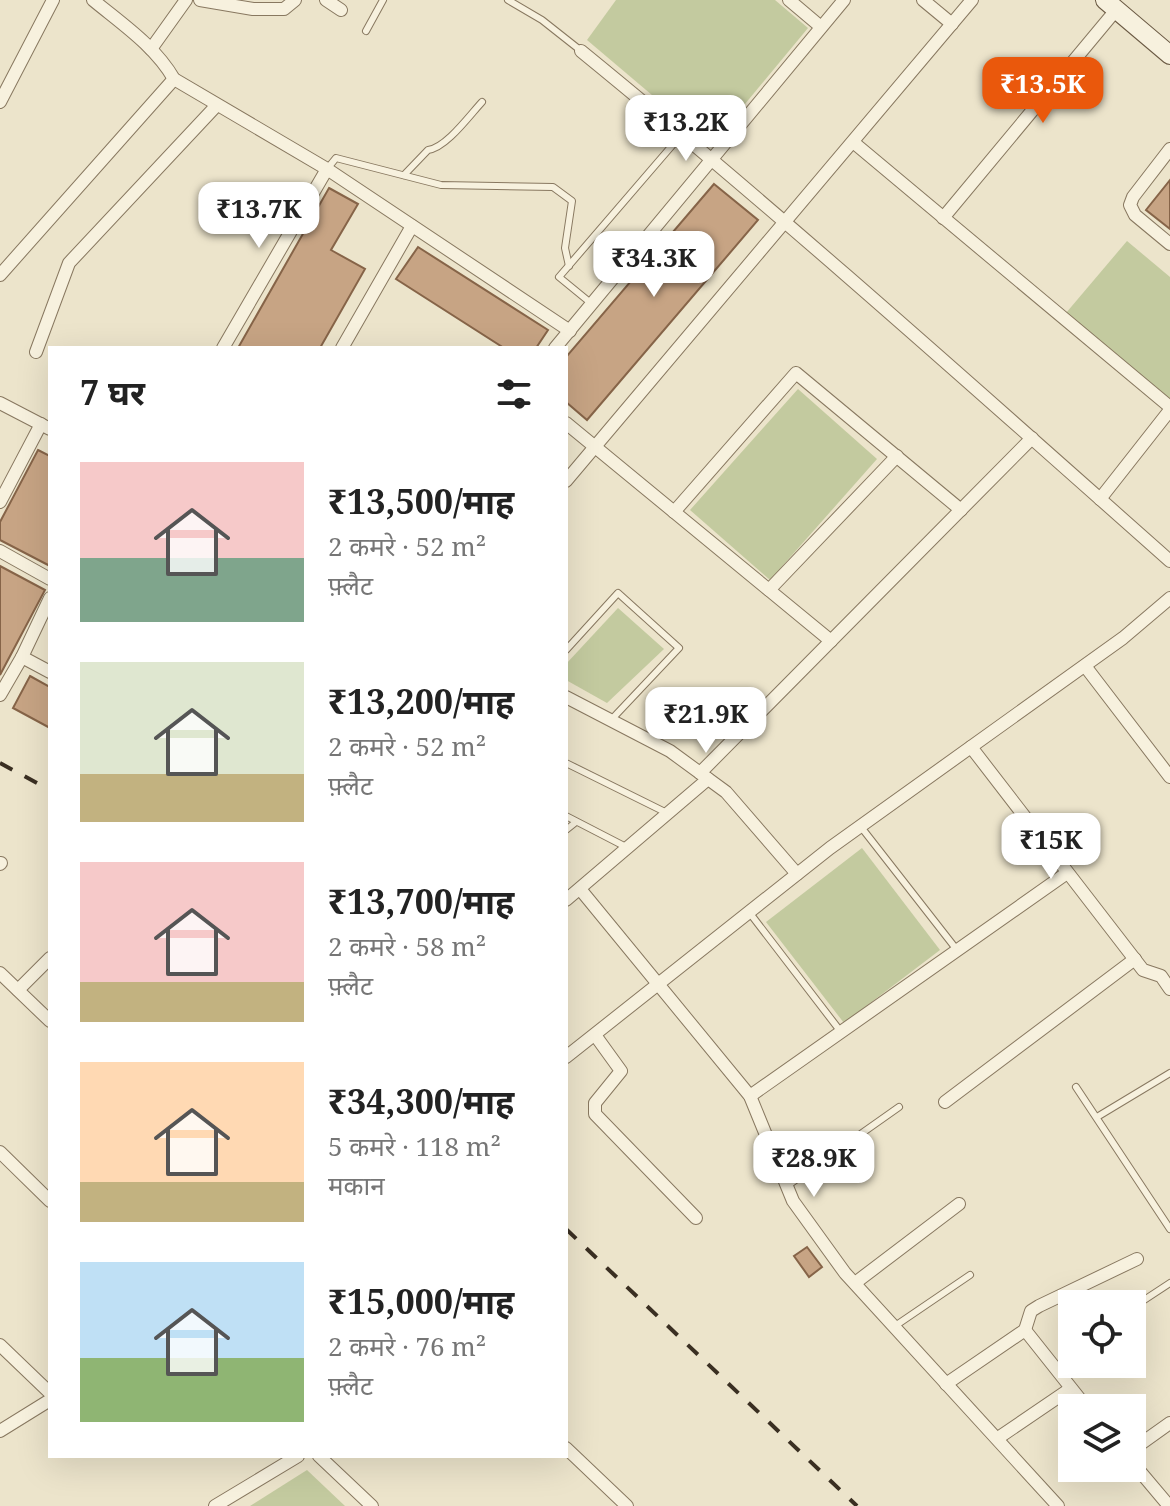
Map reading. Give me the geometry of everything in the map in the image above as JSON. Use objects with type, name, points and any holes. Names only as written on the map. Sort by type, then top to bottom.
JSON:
[{"type":"main road","points":[[1111,5],[1170,55]]},
{"type":"street","points":[[0,102],[4,85],[53,0]]},
{"type":"street","points":[[93,0],[151,49],[165,63],[174,79],[327,169],[570,331]]},
{"type":"street","points":[[151,49],[186,0]]},
{"type":"street","points":[[200,0],[253,9],[284,9],[295,0]]},
{"type":"street","points":[[326,0],[341,10]]},
{"type":"street","points":[[789,0],[821,27]]},
{"type":"street","points":[[557,346],[844,0]]},
{"type":"street","points":[[923,0],[952,24]]},
{"type":"street","points":[[568,479],[972,0]]},
{"type":"street","points":[[943,218],[1111,5]]},
{"type":"street","points":[[581,51],[682,134],[1170,561]]},
{"type":"street","points":[[0,275],[174,79]]},
{"type":"street","points":[[36,352],[69,263],[217,105]]},
{"type":"street","points":[[853,142],[1170,408],[1100,499]]},
{"type":"street","points":[[1170,149],[1130,205],[1135,215],[1170,244]]},
{"type":"street","points":[[224,346],[327,169]]},
{"type":"street","points":[[343,346],[412,226]]},
{"type":"street","points":[[674,512],[796,373],[961,510]]},
{"type":"street","points":[[0,403],[45,426],[0,502]]},
{"type":"street","points":[[568,425],[831,641]]},
{"type":"street","points":[[568,898],[667,814],[831,641],[1032,438]]},
{"type":"street","points":[[769,590],[897,456]]},
{"type":"street","points":[[0,551],[48,578]]},
{"type":"street","points":[[568,1055],[797,874],[1123,638],[1170,598]]},
{"type":"street","points":[[0,695],[48,602]]},
{"type":"street","points":[[22,657],[48,671]]},
{"type":"street","points":[[1085,666],[1170,777]]},
{"type":"street","points":[[568,698],[670,751],[726,792],[797,874]]},
{"type":"street","points":[[971,747],[1143,970],[1165,972],[1170,989]]},
{"type":"street","points":[[750,1096],[1067,873]]},
{"type":"street","points":[[580,889],[750,1096],[793,1201],[855,1283],[1058,1506]]},
{"type":"street","points":[[945,1102],[1135,959]]},
{"type":"street","points":[[18,990],[48,960]]},
{"type":"street","points":[[0,973],[48,1019]]},
{"type":"street","points":[[595,1035],[621,1071],[595,1103],[595,1114],[696,1218]]},
{"type":"street","points":[[0,1152],[48,1199]]},
{"type":"street","points":[[855,1283],[959,1204]]},
{"type":"street","points":[[946,1384],[1025,1330],[1031,1311],[1137,1259]]},
{"type":"street","points":[[1025,1330],[1074,1394]]},
{"type":"street","points":[[0,1345],[48,1391]]},
{"type":"street","points":[[998,1438],[1070,1389]]},
{"type":"street","points":[[0,1431],[48,1401]]},
{"type":"street","points":[[1146,1440],[1170,1423]]},
{"type":"street","points":[[568,1450],[627,1506]]},
{"type":"street","points":[[215,1506],[295,1458]]},
{"type":"street","points":[[321,1458],[372,1506]]},
{"type":"street","points":[[1146,1479],[1169,1506]]},
{"type":"lane","points":[[366,31],[383,0]]},
{"type":"lane","points":[[508,0],[542,20],[581,51]]},
{"type":"lane","points":[[520,9],[527,0]]},
{"type":"lane","points":[[404,175],[428,150],[434,149],[456,131],[482,102]]},
{"type":"lane","points":[[592,304],[559,277],[682,134]]},
{"type":"lane","points":[[327,169],[336,158],[441,185],[553,187],[572,201],[565,248],[569,266]]},
{"type":"lane","points":[[568,648],[618,593],[679,648],[611,720]]},
{"type":"lane","points":[[568,764],[667,814]]},
{"type":"lane","points":[[568,817],[628,848]]},
{"type":"lane","points":[[568,828],[576,822]]},
{"type":"lane","points":[[861,826],[957,950]]},
{"type":"lane","points":[[749,912],[841,1032]]},
{"type":"lane","points":[[1097,1117],[1170,1073]]},
{"type":"lane","points":[[1076,1087],[1170,1229]]},
{"type":"lane","points":[[787,1186],[899,1107]]},
{"type":"lane","points":[[895,1326],[970,1275]]},
{"type":"lane","points":[[1146,1299],[1170,1283]]},
{"type":"green space","points":[[616,0],[775,0],[808,28],[711,145],[587,40]]},
{"type":"green space","points":[[1127,241],[1170,277],[1170,399],[1066,313]]},
{"type":"green space","points":[[798,389],[877,459],[770,580],[690,510]]},
{"type":"green space","points":[[618,608],[664,649],[607,703],[568,681],[568,662]]},
{"type":"green space","points":[[862,848],[940,950],[844,1023],[766,922]]},
{"type":"green space","points":[[307,1470],[345,1506],[250,1506]]},
{"type":"building","points":[[1170,180],[1170,229],[1146,210]]},
{"type":"building","points":[[714,184],[758,220],[587,420],[568,404],[568,355]]},
{"type":"building","points":[[329,188],[358,204],[331,250],[365,269],[321,346],[239,346]]},
{"type":"building","points":[[418,247],[548,330],[537,346],[501,346],[396,279]]},
{"type":"building","points":[[38,450],[48,455],[48,565],[0,540],[0,522]]},
{"type":"building","points":[[0,566],[45,590],[0,675]]},
{"type":"building","points":[[30,676],[48,686],[48,727],[13,708]]},
{"type":"building","points":[[807,1247],[822,1267],[809,1277],[794,1256]]},
{"type":"railway","points":[[0,763],[48,789]]},
{"type":"railway","points":[[568,1231],[857,1506]]}]
